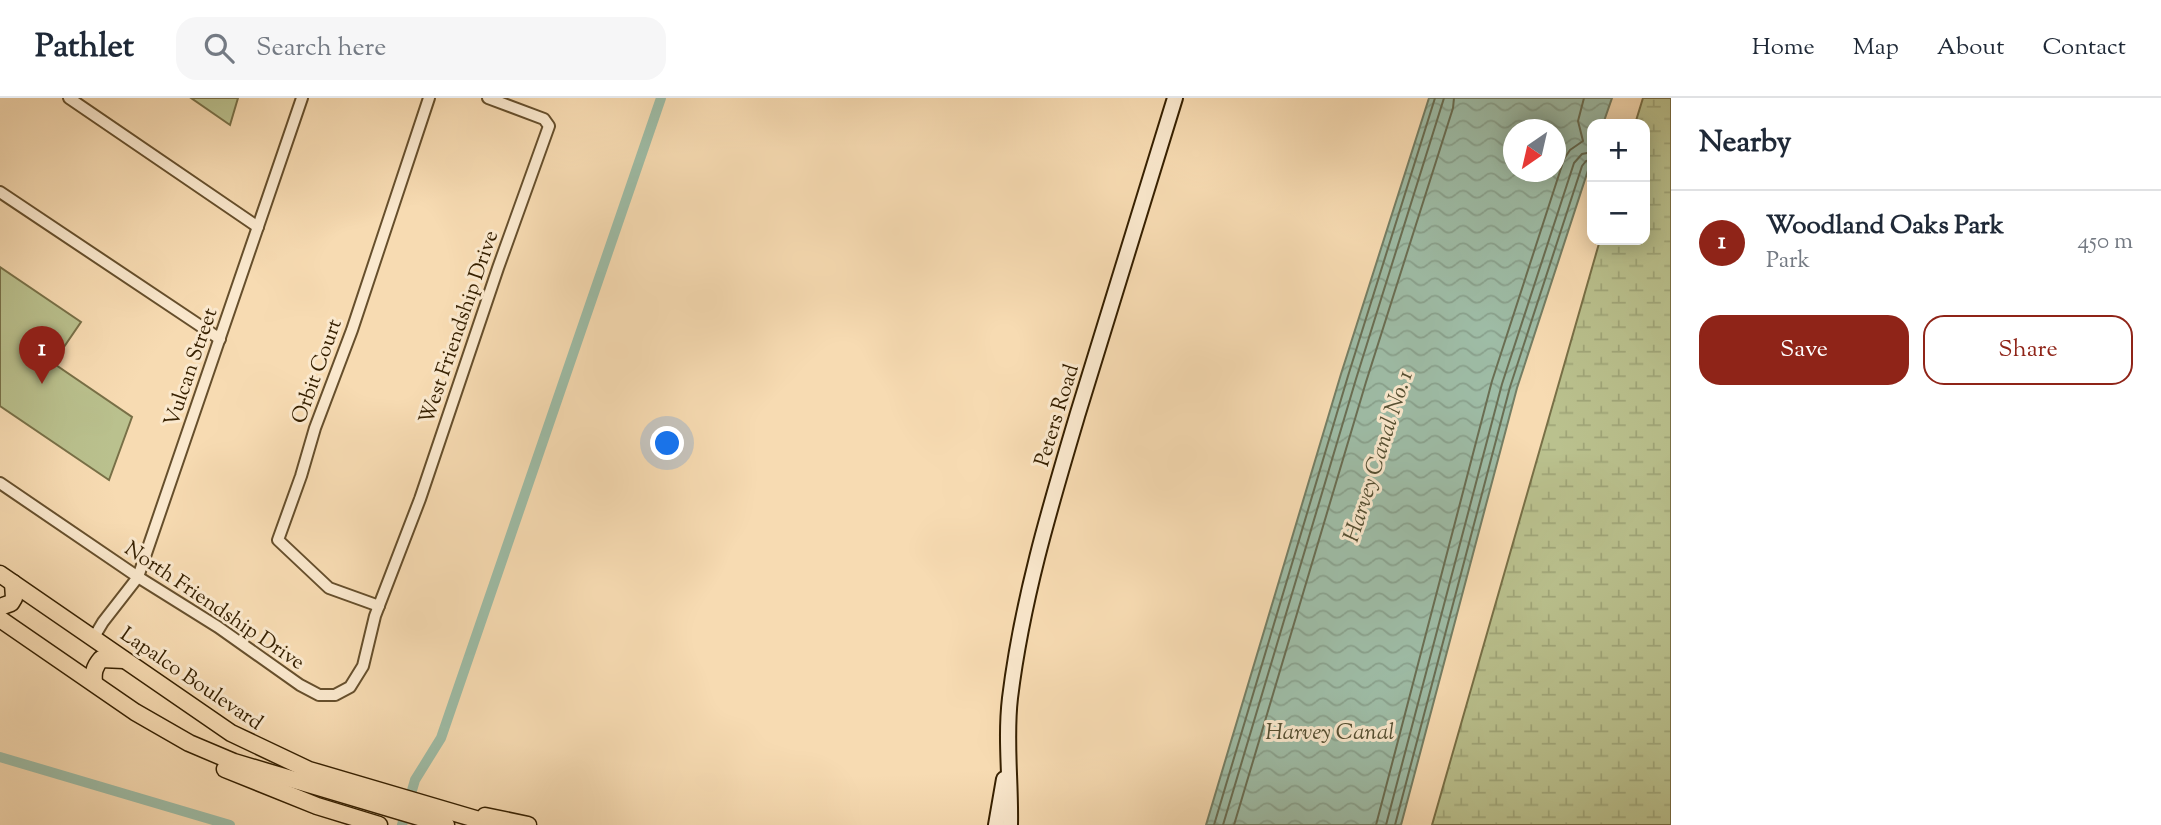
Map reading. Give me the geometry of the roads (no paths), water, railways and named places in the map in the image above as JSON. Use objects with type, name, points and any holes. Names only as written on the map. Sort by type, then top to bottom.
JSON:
[{"type":"main road","name":"Peters Road","points":[[1010,825],[1007,735],[1010,698],[1021,628],[1042,535],[1175,98]]},
{"type":"main road","name":"Lapalco Boulevard","points":[[6,578],[231,733],[309,770],[393,802]]},
{"type":"main road","points":[[0,607],[11,603],[14,598],[6,578]]},
{"type":"main road","name":"Lapalco Boulevard","points":[[0,619],[135,712],[189,743],[222,757],[425,812],[496,825]]},
{"type":"main road","points":[[94,683],[93,673],[101,659],[126,661]]},
{"type":"main road","points":[[135,712],[150,727],[205,760],[317,806],[379,825]]},
{"type":"main road","name":"Peters Road","points":[[996,825],[1009,750]]},
{"type":"main road","name":"Lapalco Boulevard","points":[[425,812],[446,825]]},
{"type":"main road","points":[[425,812],[528,825]]},
{"type":"street","points":[[69,98],[258,227]]},
{"type":"street","name":"Vulcan Street","points":[[94,637],[138,577],[302,98]]},
{"type":"street","name":"Orbit Court","points":[[377,611],[329,588],[278,540],[315,428],[352,330],[429,98]]},
{"type":"street","name":"West Friendship Drive","points":[[377,611],[549,126],[544,119],[488,98]]},
{"type":"street","points":[[0,192],[220,339]]},
{"type":"street","name":"North Friendship Drive","points":[[0,482],[138,577],[319,695],[335,695],[350,687],[363,666],[377,611]]},
{"type":"water","name":"Harvey Canal","points":[[1429,98],[1612,98],[1605,119],[1587,119],[1587,173],[1517,388],[1401,825],[1206,825],[1341,374]]},
{"type":"waterway","points":[[402,825],[415,780],[441,738],[661,98]]},
{"type":"waterway","points":[[0,757],[230,825]]},
{"type":"place","name":"Woodland Oaks Park","points":[[42,384]]},
{"type":"water label","name":"Harvey Canal No. 1","points":[[1377,456]]}]
